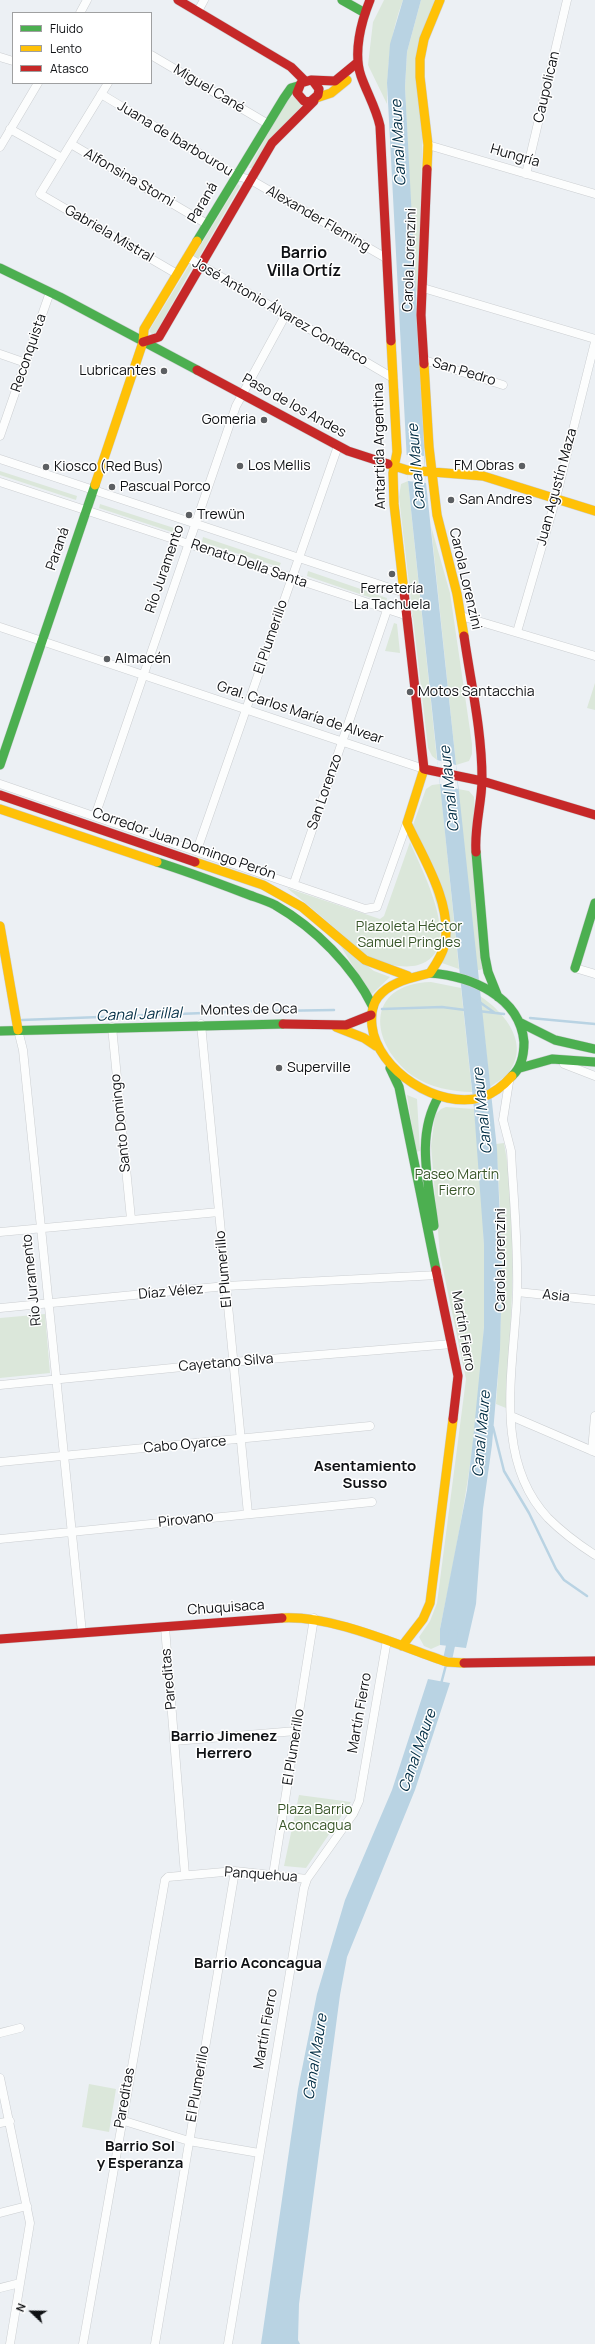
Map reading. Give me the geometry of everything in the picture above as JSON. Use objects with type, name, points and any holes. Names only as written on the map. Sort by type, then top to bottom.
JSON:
[{"type":"main road","points":[[178,0],[291,67],[305,82],[319,89],[315,99],[307,102],[300,99],[297,93],[305,82]]},
{"type":"main road","points":[[342,0],[365,13]]},
{"type":"main road","points":[[305,82],[335,81],[358,66],[365,13],[370,0]]},
{"type":"main road","name":"Carola Lorenzini","points":[[440,0],[424,39],[420,59],[420,77],[428,145],[422,315],[428,473],[439,531],[457,594],[481,745],[482,781],[476,831],[476,856],[485,957],[488,972],[498,997]]},
{"type":"main road","name":"Paraná","points":[[144,342],[159,337],[274,140],[315,99],[331,93],[358,66]]},
{"type":"main road","name":"Antartida Argentina","points":[[358,66],[379,119],[397,452],[394,467],[394,504],[408,616],[424,769],[407,823]]},
{"type":"main road","name":"Paraná","points":[[0,765],[144,342],[144,329],[289,90],[305,82]]},
{"type":"main road","name":"Paso de los Andes","points":[[0,268],[50,292],[242,393],[338,446],[394,467],[407,470],[428,473],[483,476],[556,498],[595,512]]},
{"type":"main road","name":"Gral. Carlos María de Alvear","points":[[424,769],[482,781],[595,815]]},
{"type":"main road","name":"Corredor Juan Domingo Perón","points":[[0,795],[263,885],[302,907],[365,960],[408,976]]},
{"type":"main road","name":"Corredor Juan Domingo Perón","points":[[0,809],[206,878],[274,905],[298,921],[346,963],[362,984],[372,1011]]},
{"type":"main road","points":[[407,823],[438,894],[443,913],[445,943],[430,973]]},
{"type":"main road","points":[[575,968],[595,902]]},
{"type":"main road","name":"Río Juramento","points":[[0,926],[18,1030]]},
{"type":"main road","points":[[519,1022],[525,1039],[525,1053],[520,1068],[509,1081],[491,1094],[473,1100],[439,1096],[409,1083],[388,1064],[376,1046],[372,1034],[372,1011],[388,987],[408,976],[430,973],[460,978],[478,985],[498,997],[519,1022],[545,1038],[561,1043],[595,1049]]},
{"type":"main road","name":"Montes de Oca","points":[[0,1031],[201,1024],[352,1024],[372,1011]]},
{"type":"main road","name":"Montes de Oca","points":[[331,1025],[364,1038],[376,1046]]},
{"type":"main road","points":[[520,1068],[552,1059],[595,1062]]},
{"type":"main road","name":"Martín Fierro","points":[[388,1064],[400,1087],[458,1376],[458,1391],[433,1583],[426,1613],[402,1646]]},
{"type":"main road","name":"Martín Fierro","points":[[438,1275],[427,1151],[427,1128],[430,1112],[439,1096]]},
{"type":"main road","name":"Chuquisaca","points":[[0,1638],[314,1618],[387,1640],[447,1662],[466,1664],[500,1661],[559,1664],[595,1661]]},
{"type":"street","points":[[81,12],[87,0]]},
{"type":"street","points":[[198,11],[204,0]]},
{"type":"street","name":"Caupolican","points":[[526,174],[567,0]]},
{"type":"street","name":"Miguel Cané","points":[[152,55],[268,124]]},
{"type":"street","points":[[0,57],[12,61]]},
{"type":"street","points":[[0,147],[37,84]]},
{"type":"street","points":[[62,158],[107,84]]},
{"type":"street","name":"Juana de Ibarbourou","points":[[101,94],[236,176],[251,180]]},
{"type":"street","name":"Alfonsina Storni","points":[[10,129],[62,158]]},
{"type":"street","name":"Alfonsina Storni","points":[[71,144],[207,224]]},
{"type":"street","name":"Hungría","points":[[428,145],[595,194]]},
{"type":"street","name":"Gabriela Mistral","points":[[62,158],[40,194],[177,274]]},
{"type":"street","name":"Alexander Fleming","points":[[251,180],[386,258]]},
{"type":"street","name":"José Antonio Álvarez Condarco","points":[[187,257],[285,316],[393,378]]},
{"type":"street","points":[[423,288],[595,339]]},
{"type":"street","name":"Reconquista","points":[[0,436],[50,292]]},
{"type":"street","name":"Río Juramento","points":[[95,816],[194,525],[242,393],[285,316]]},
{"type":"street","name":"Juan Agustín Maza","points":[[517,632],[556,498],[595,342]]},
{"type":"street","points":[[0,354],[26,363]]},
{"type":"street","name":"San Pedro","points":[[424,360],[503,385]]},
{"type":"street","name":"El Plumerillo","points":[[197,850],[338,446]]},
{"type":"street","name":"Renato Della Santa","points":[[0,459],[194,525],[405,593]]},
{"type":"street","name":"Renato Della Santa","points":[[0,482],[408,616]]},
{"type":"street","name":"San Lorenzo","points":[[294,883],[387,610]]},
{"type":"street","points":[[461,616],[595,656]]},
{"type":"street","name":"Gral. Carlos María de Alvear","points":[[0,627],[424,769]]},
{"type":"street","points":[[0,784],[294,883]]},
{"type":"street","name":"Antartida Argentina","points":[[294,883],[365,909],[377,907],[407,823]]},
{"type":"street","points":[[575,968],[595,974]]},
{"type":"street","name":"El Plumerillo","points":[[201,1024],[248,1514]]},
{"type":"street","name":"Santo Domingo","points":[[112,1027],[131,1219]]},
{"type":"street","name":"Río Juramento","points":[[18,1030],[24,1050],[82,1633]]},
{"type":"street","points":[[552,1059],[595,1076]]},
{"type":"street","name":"Carola Lorenzini","points":[[509,1081],[504,1120],[512,1164],[517,1292],[511,1416],[516,1458],[533,1498],[547,1517],[567,1536],[595,1555]]},
{"type":"street","points":[[0,1232],[219,1212]]},
{"type":"street","name":"Díaz Vélez","points":[[0,1308],[226,1286],[438,1275]]},
{"type":"street","name":"Asia","points":[[517,1292],[595,1300]]},
{"type":"street","name":"Cayetano Silva","points":[[0,1385],[233,1362],[452,1344]]},
{"type":"street","points":[[511,1416],[593,1452],[595,1416]]},
{"type":"street","name":"Cabo Oyarce","points":[[0,1462],[241,1440],[370,1426]]},
{"type":"street","name":"Pirovano","points":[[0,1539],[372,1502]]},
{"type":"street","name":"El Plumerillo","points":[[273,1875],[314,1618]]},
{"type":"street","name":"Pareditas","points":[[165,1627],[186,1875]]},
{"type":"street","name":"Martín Fierro","points":[[228,2344],[258,2153],[307,1879],[353,1814],[359,1801],[387,1640]]},
{"type":"street","points":[[174,1741],[296,1731]]},
{"type":"street","name":"El Plumerillo","points":[[155,2344],[188,2141],[235,1870]]},
{"type":"street","name":"Panquehua","points":[[168,1877],[235,1870],[307,1879]]},
{"type":"street","name":"Pareditas","points":[[83,2344],[163,1885],[168,1877]]},
{"type":"street","points":[[0,2033],[20,2028]]},
{"type":"street","points":[[0,2078],[30,2223],[10,2344]]},
{"type":"street","points":[[121,2120],[188,2141],[258,2153]]},
{"type":"street","points":[[0,2123],[10,2121]]},
{"type":"street","points":[[0,2213],[27,2206]]},
{"type":"street","points":[[0,2288],[20,2283]]},
{"type":"green space","points":[[384,0],[403,0],[395,25],[390,51],[387,104],[368,65],[373,22]]},
{"type":"green space","points":[[421,0],[435,0],[426,22],[418,288],[415,295],[405,87],[407,52]]},
{"type":"green space","points":[[293,96],[302,105],[252,168],[249,168],[287,99]]},
{"type":"green space","points":[[238,184],[240,186],[198,259],[195,258],[194,256]]},
{"type":"green space","points":[[190,264],[193,266],[156,333],[152,334],[149,331]]},
{"type":"green space","points":[[0,471],[77,496],[76,500],[0,475]]},
{"type":"green space","points":[[408,481],[437,760],[432,756],[428,748],[399,497],[401,484]]},
{"type":"green space","points":[[100,504],[177,529],[175,533],[99,508]]},
{"type":"green space","points":[[431,526],[450,593],[472,744],[472,754],[469,761],[456,765]]},
{"type":"green space","points":[[203,537],[281,563],[279,567],[202,542]]},
{"type":"green space","points":[[308,571],[387,598],[386,603],[307,576]]},
{"type":"green space","points":[[394,623],[397,624],[400,653],[385,651]]},
{"type":"green space","points":[[595,683],[595,710],[587,708]]},
{"type":"green space","points":[[440,784],[459,969],[442,963],[449,946],[413,825],[426,789],[432,785]]},
{"type":"green space","points":[[458,789],[469,791],[474,797],[482,969],[480,970],[477,970]]},
{"type":"green space","name":"Plazoleta Héctor Samuel Pringles","points":[[410,842],[430,889],[440,927],[439,944],[432,957],[418,965],[393,965],[374,959],[365,954],[287,888],[380,919],[384,916]]},
{"type":"green space","points":[[340,945],[374,971],[390,977],[371,995]]},
{"type":"green space","points":[[431,982],[461,988],[472,1092],[441,1088],[419,1080],[398,1063],[388,1048],[382,1033],[380,1018],[384,1004],[394,993],[409,985]]},
{"type":"green space","points":[[480,996],[489,1002],[505,1019],[516,1039],[517,1050],[515,1061],[509,1072],[490,1087]]},
{"type":"green space","points":[[407,1095],[417,1099],[420,1151],[416,1152]]},
{"type":"green space","name":"Paseo Martín Fierro","points":[[446,1107],[474,1109],[483,1218],[485,1299],[482,1364],[468,1479],[440,1629],[440,1645],[431,1649],[424,1646],[419,1637],[430,1621],[437,1603],[466,1379],[440,1255],[431,1146],[435,1115],[441,1109]]},
{"type":"green space","points":[[504,1143],[509,1175],[513,1241],[506,1408],[496,1404],[500,1339],[501,1242],[496,1144]]},
{"type":"green space","points":[[45,1314],[50,1373],[0,1378],[0,1318]]},
{"type":"green space","name":"Plaza Barrio Aconcagua","points":[[299,1795],[351,1802],[306,1868],[284,1866]]},
{"type":"green space","points":[[89,2084],[116,2089],[109,2132],[82,2127]]},
{"type":"water","points":[[403,0],[421,0],[407,52],[405,87],[426,483],[497,1149],[502,1270],[500,1349],[492,1445],[483,1509],[476,1604],[466,1648],[440,1645],[440,1629],[467,1490],[473,1440],[484,1327],[484,1245],[474,1109],[408,481],[387,83],[390,44]]},
{"type":"water","points":[[428,1679],[450,1683],[415,1790],[347,1957],[340,1995],[299,2304],[298,2340],[300,2344],[261,2344],[298,2089],[317,1994],[345,1900],[392,1790]]},
{"type":"pier","points":[[406,455],[424,456],[426,483],[408,481]]},
{"type":"pier","points":[[437,760],[456,765],[458,789],[440,784]]},
{"type":"waterway","points":[[478,1001],[495,1013]]},
{"type":"waterway","name":"Canal Jarillal","points":[[382,1009],[442,1007],[465,1010]]},
{"type":"waterway","points":[[273,1011],[334,1010]]},
{"type":"waterway","name":"Canal Jarillal","points":[[22,1020],[256,1011]]},
{"type":"waterway","points":[[478,1011],[504,1014]]},
{"type":"waterway","name":"Canal Jarillal","points":[[530,1018],[595,1024]]},
{"type":"waterway","points":[[493,1427],[504,1471],[529,1513],[556,1569],[564,1580],[587,1596]]},
{"type":"waterway","name":"Canal Maure","points":[[447,1662],[453,1634]]},
{"type":"waterway","name":"Canal Maure","points":[[441,1684],[446,1665]]},
{"type":"traffic: fast","points":[[342,0],[365,13]]},
{"type":"traffic: fast","points":[[197,241],[284,98],[291,88],[298,86]]},
{"type":"traffic: fast","points":[[0,268],[60,297],[197,370]]},
{"type":"traffic: fast","points":[[0,765],[95,485]]},
{"type":"traffic: fast","points":[[476,852],[485,957],[488,972],[498,997]]},
{"type":"traffic: fast","points":[[157,862],[275,905],[290,914],[332,949],[355,977],[373,1007]]},
{"type":"traffic: fast","points":[[575,968],[595,903]]},
{"type":"traffic: fast","points":[[430,973],[445,975],[476,984],[490,991],[503,1001],[513,1012],[520,1026],[524,1042],[518,1069],[512,1076]]},
{"type":"traffic: fast","points":[[519,1022],[555,1040],[595,1049]]},
{"type":"traffic: fast","points":[[0,1031],[283,1024]]},
{"type":"traffic: fast","points":[[520,1068],[552,1059],[595,1062]]},
{"type":"traffic: fast","points":[[390,1068],[399,1087],[436,1270]]},
{"type":"traffic: fast","points":[[434,1226],[427,1177],[426,1143],[427,1127],[439,1096]]},
{"type":"traffic: slow","points":[[427,169],[428,145],[420,77],[420,59],[424,39],[440,0]]},
{"type":"traffic: slow","points":[[316,98],[331,93],[347,80]]},
{"type":"traffic: slow","points":[[95,485],[143,342],[144,329],[197,241]]},
{"type":"traffic: slow","points":[[391,341],[397,452],[393,473],[394,504],[404,592]]},
{"type":"traffic: slow","points":[[424,364],[429,447],[437,515],[457,594],[464,636]]},
{"type":"traffic: slow","points":[[388,464],[407,470],[483,476],[595,511]]},
{"type":"traffic: slow","points":[[424,769],[407,823],[435,881],[444,912],[446,928],[445,943],[441,955],[430,973]]},
{"type":"traffic: slow","points":[[0,809],[157,862]]},
{"type":"traffic: slow","points":[[195,862],[263,885],[302,907],[365,960],[408,976]]},
{"type":"traffic: slow","points":[[0,926],[18,1030]]},
{"type":"traffic: slow","points":[[430,973],[395,984],[383,992],[376,1000],[372,1011],[372,1026],[376,1042],[385,1058],[413,1083],[430,1092],[448,1098],[466,1100],[483,1097],[506,1083],[512,1076]]},
{"type":"traffic: slow","points":[[336,1027],[364,1038],[376,1046]]},
{"type":"traffic: slow","points":[[402,1646],[423,1619],[430,1603],[453,1419]]},
{"type":"traffic: slow","points":[[282,1618],[302,1618],[344,1626],[447,1662],[464,1663]]},
{"type":"traffic: jam","points":[[178,0],[291,67],[304,80]]},
{"type":"traffic: jam","points":[[370,0],[361,28],[358,58],[361,76],[380,126],[391,341]]},
{"type":"traffic: jam","points":[[313,81],[319,89],[318,95],[310,102],[304,101],[297,93],[301,83],[311,80],[335,81],[358,62]]},
{"type":"traffic: jam","points":[[143,342],[159,337],[272,143],[314,101]]},
{"type":"traffic: jam","points":[[424,364],[421,315],[427,169]]},
{"type":"traffic: jam","points":[[197,370],[348,451],[388,464]]},
{"type":"traffic: jam","points":[[404,592],[424,769]]},
{"type":"traffic: jam","points":[[464,636],[482,761],[482,788],[476,833],[476,852]]},
{"type":"traffic: jam","points":[[424,769],[482,781],[595,815]]},
{"type":"traffic: jam","points":[[0,795],[195,862]]},
{"type":"traffic: jam","points":[[283,1024],[346,1025],[371,1015]]},
{"type":"traffic: jam","points":[[436,1270],[458,1376],[453,1419]]},
{"type":"traffic: jam","points":[[0,1639],[282,1618]]},
{"type":"traffic: jam","points":[[464,1663],[595,1661]]},
{"type":"place","name":"Lubricantes","points":[[164,371]]},
{"type":"place","name":"Gomeria","points":[[264,420]]},
{"type":"place","name":"Los Mellis","points":[[240,466]]},
{"type":"place","name":"FM Obras","points":[[522,466]]},
{"type":"place","name":"Kiosco (Red Bus)","points":[[46,467]]},
{"type":"place","name":"Pascual Porco","points":[[112,487]]},
{"type":"place","name":"San Andres","points":[[451,500]]},
{"type":"place","name":"Trewün","points":[[189,515]]},
{"type":"place","name":"Ferretería La Tachuela","points":[[392,574]]},
{"type":"place","name":"Almacén","points":[[107,659]]},
{"type":"place","name":"Motos Santacchia","points":[[410,692]]},
{"type":"place","name":"Superville","points":[[279,1068]]},
{"type":"district","name":"Barrio Villa Ortíz","points":[[304,263]]},
{"type":"district","name":"Asentamiento Susso","points":[[365,1476]]},
{"type":"district","name":"Barrio Jimenez Herrero","points":[[224,1746]]},
{"type":"district","name":"Barrio Aconcagua","points":[[258,1964]]},
{"type":"district","name":"Barrio Sol y Esperanza","points":[[140,2156]]}]
